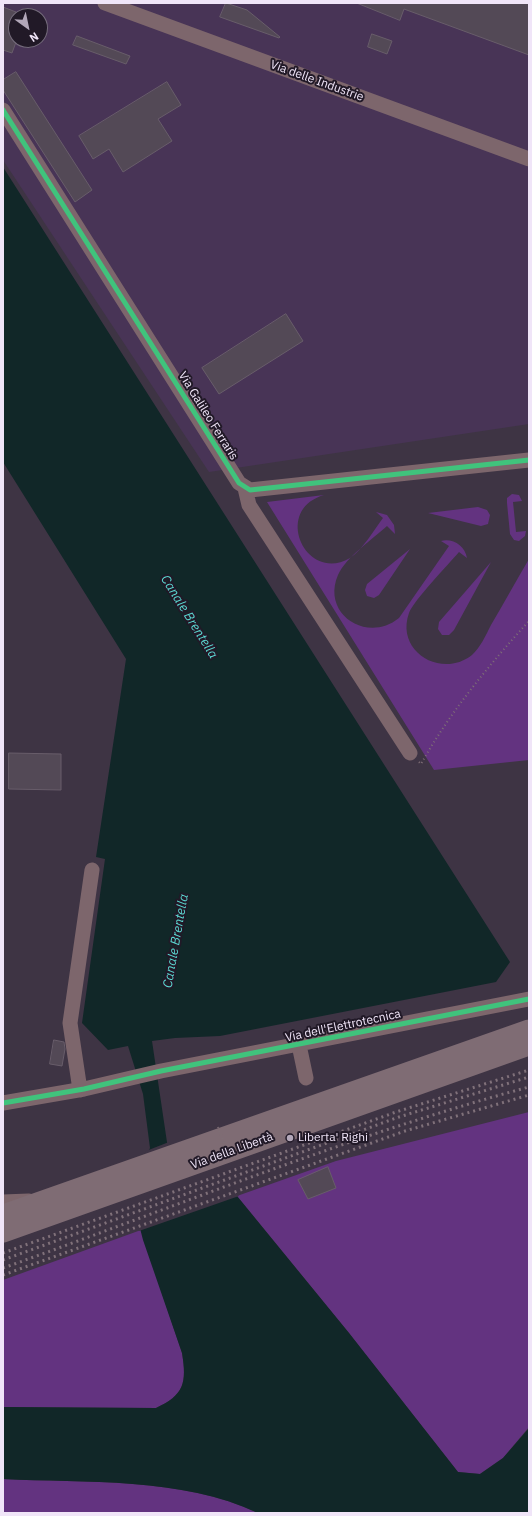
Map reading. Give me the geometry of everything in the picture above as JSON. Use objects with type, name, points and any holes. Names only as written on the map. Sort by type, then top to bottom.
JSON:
[{"type":"highway","name":"Via della Libertà","points":[[3,1232],[89,1194],[232,1142],[529,1030]]},
{"type":"highway","name":"Via della Libertà","points":[[232,1142],[529,1045]]},
{"type":"highway","name":"Via della Libertà","points":[[3,1215],[60,1196],[89,1194]]},
{"type":"highway","points":[[3,1237],[89,1194]]},
{"type":"street","name":"Via delle Industrie","points":[[105,3],[529,159]]},
{"type":"street","name":"Via Galileo Ferraris","points":[[3,110],[239,483],[245,488]]},
{"type":"street","points":[[245,488],[250,490],[529,460]]},
{"type":"street","points":[[245,488],[249,505],[410,754]]},
{"type":"street","points":[[3,1103],[80,1090],[70,1023],[92,870]]},
{"type":"street","name":"Via dell'Elettrotecnica","points":[[80,1090],[161,1071],[529,999]]},
{"type":"street","points":[[299,1045],[306,1078]]},
{"type":"street","points":[[3,1202],[33,1201],[60,1196]]},
{"type":"path","points":[[425,756],[470,690],[529,621]]},
{"type":"shaded area","points":[[3,3],[529,3],[529,424],[209,472],[3,160]]},
{"type":"shaded area","points":[[512,494],[519,495],[522,501],[513,502],[516,532],[526,531],[525,536],[519,541],[514,540],[510,534],[507,498]]},
{"type":"shaded area","points":[[324,495],[308,503],[300,515],[298,528],[301,542],[309,553],[320,561],[334,563],[352,556],[338,575],[334,589],[336,602],[341,613],[350,621],[361,626],[374,628],[386,625],[399,618],[449,546],[441,541],[445,540],[454,542],[464,550],[467,558],[459,552],[424,591],[409,613],[406,627],[409,639],[415,650],[424,658],[435,663],[448,664],[460,662],[472,655],[478,649],[529,559],[529,760],[434,770],[267,502]]},
{"type":"shaded area","points":[[478,507],[487,510],[490,515],[488,524],[481,526],[428,513]]},
{"type":"shaded area","points":[[376,512],[387,515],[394,525],[395,534],[387,526],[360,549],[383,518]]},
{"type":"shaded area","points":[[410,549],[379,595],[374,598],[367,596],[365,590],[367,584]]},
{"type":"shaded area","points":[[491,562],[454,630],[449,635],[442,635],[438,629],[439,622]]},
{"type":"shaded area","points":[[529,1112],[529,1427],[503,1458],[480,1474],[458,1472],[349,1333],[237,1196],[336,1161]]},
{"type":"shaded area","points":[[141,1230],[182,1353],[184,1372],[181,1387],[178,1393],[173,1398],[156,1408],[3,1407],[3,1280]]},
{"type":"shaded area","points":[[3,1479],[100,1482],[166,1487],[229,1501],[258,1513],[3,1513]]},
{"type":"water","name":"Canale Brentella","points":[[3,167],[510,962],[496,982],[220,1036],[175,1038],[152,1041],[168,1149],[237,1196],[349,1333],[458,1472],[480,1474],[503,1458],[529,1428],[529,1513],[258,1513],[229,1501],[166,1487],[100,1482],[3,1479],[3,1407],[156,1408],[173,1398],[178,1393],[183,1380],[184,1372],[182,1353],[143,1240],[131,1193],[150,1148],[143,1094],[128,1046],[108,1050],[82,1023],[105,859],[96,857],[126,659],[3,462]]},
{"type":"pier","points":[[169,1142],[170,1148],[208,1164],[218,1170],[239,1196],[139,1231],[129,1193],[146,1151]]},
{"type":"building","points":[[226,3],[247,10],[280,37],[279,38],[220,17]]},
{"type":"building","points":[[357,3],[529,3],[529,55],[404,9],[400,20]]},
{"type":"building","points":[[3,7],[8,9],[8,48],[14,48],[12,53],[3,50]]},
{"type":"building","points":[[372,34],[392,41],[387,54],[368,47]]},
{"type":"building","points":[[77,36],[130,56],[126,64],[73,45]]},
{"type":"building","points":[[16,72],[92,190],[75,202],[3,90],[3,80]]},
{"type":"building","points":[[167,82],[181,105],[158,119],[172,141],[123,172],[109,149],[93,159],[79,136]]},
{"type":"building","points":[[286,314],[303,341],[219,394],[202,368]]},
{"type":"building","points":[[9,753],[61,754],[61,790],[9,789]]},
{"type":"building","points":[[54,1040],[64,1042],[65,1049],[62,1066],[50,1064]]},
{"type":"building","points":[[328,1167],[336,1188],[308,1199],[298,1180]]},
{"type":"railway","points":[[3,1253],[396,1112],[529,1070]]},
{"type":"railway","points":[[3,1260],[399,1117],[529,1077]]},
{"type":"railway","points":[[3,1268],[330,1149],[462,1106],[529,1087]]},
{"type":"railway","points":[[3,1275],[405,1131],[529,1095]]},
{"type":"cycle path","points":[[3,110],[239,483],[250,490],[529,460]]},
{"type":"cycle path","points":[[3,1103],[84,1089],[161,1071],[529,999]]},
{"type":"place","name":"Liberta' Righi","points":[[290,1138]]}]
